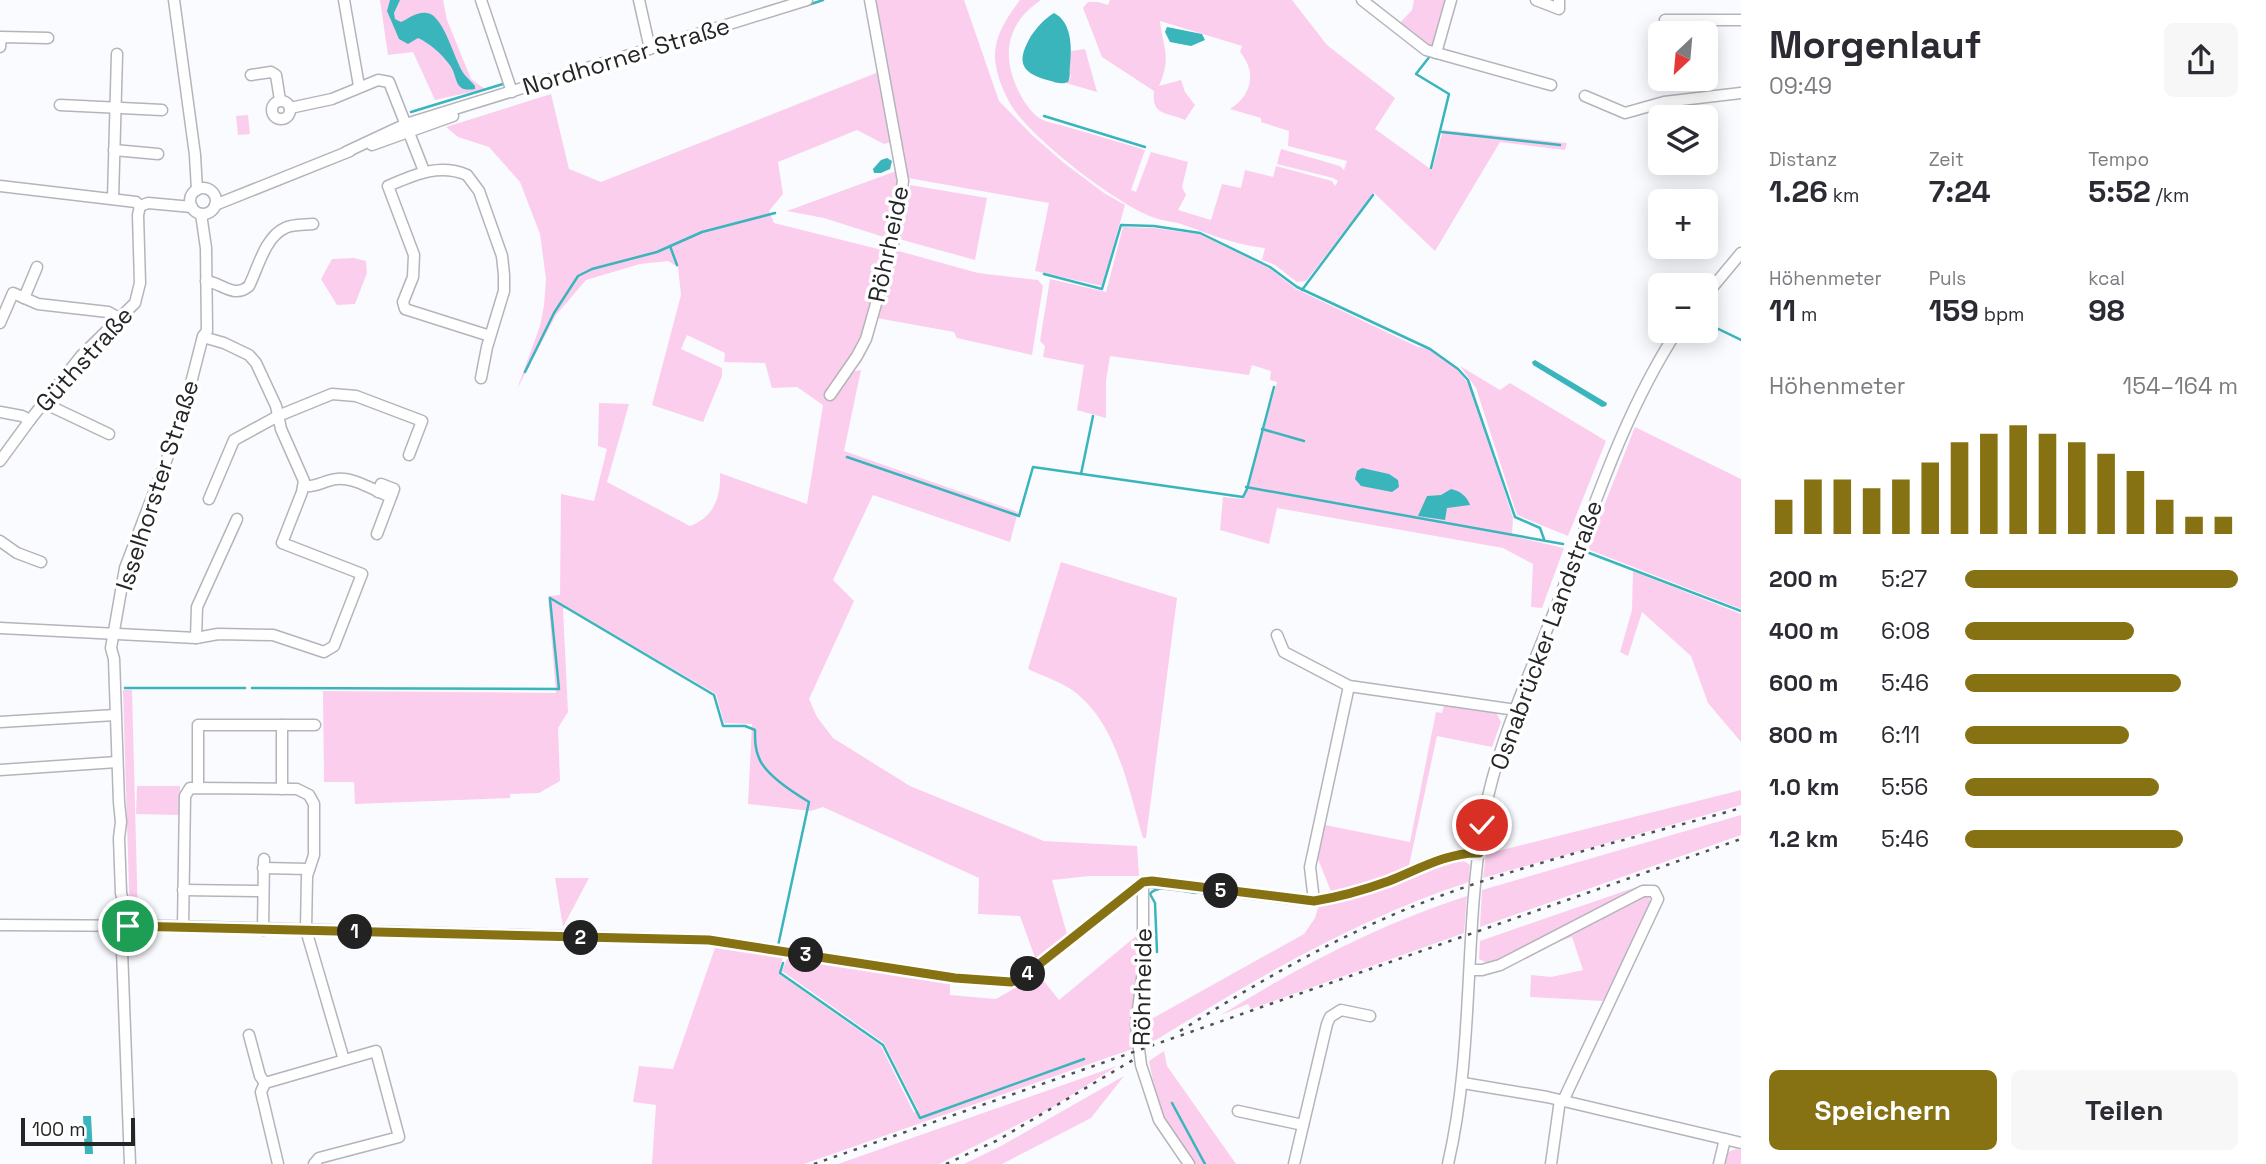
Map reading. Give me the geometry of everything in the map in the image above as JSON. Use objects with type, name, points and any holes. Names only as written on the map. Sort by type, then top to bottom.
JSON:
[{"type":"street","points":[[174,0],[195,155],[202,170],[196,196]]},
{"type":"street","points":[[344,0],[359,86]]},
{"type":"street","points":[[639,0],[650,48]]},
{"type":"street","name":"Nordhorner Straße","points":[[210,207],[408,128],[458,114],[485,101],[807,0]]},
{"type":"street","name":"Röhrheide","points":[[830,395],[866,339],[893,244],[904,181],[870,0]]},
{"type":"street","points":[[1362,0],[1426,50],[1551,85]]},
{"type":"street","points":[[1436,53],[1451,0]]},
{"type":"street","points":[[1537,0],[1559,9],[1559,0]]},
{"type":"street","points":[[484,1],[512,92]]},
{"type":"street","points":[[1665,20],[1741,20]]},
{"type":"street","points":[[0,47],[1,37],[48,38]]},
{"type":"street","points":[[113,199],[117,54]]},
{"type":"street","points":[[251,75],[271,72],[276,75],[280,100]]},
{"type":"street","points":[[290,108],[332,99],[378,80],[390,82],[425,171]]},
{"type":"street","points":[[1586,96],[1625,113],[1653,104],[1687,98],[1741,93]]},
{"type":"street","points":[[280,100],[272,108],[275,117],[286,117],[290,108]]},
{"type":"street","points":[[280,100],[286,102],[290,108]]},
{"type":"street","points":[[60,105],[162,110]]},
{"type":"street","points":[[114,150],[158,154]]},
{"type":"street","points":[[481,378],[490,337],[499,312],[504,275],[502,256],[479,191],[471,179],[461,173],[425,171],[388,186],[414,255],[413,277],[402,302],[405,309],[490,337]]},
{"type":"street","points":[[0,186],[136,202],[140,206],[196,196]]},
{"type":"street","points":[[196,196],[210,207]]},
{"type":"street","points":[[196,196],[210,207]]},
{"type":"street","name":"Güthstraße","points":[[0,461],[81,356],[135,303],[139,294],[140,206]]},
{"type":"street","name":"Isselhorster Straße","points":[[130,1164],[119,902],[120,838],[116,822],[118,802],[114,659],[111,648],[125,568],[181,422],[203,337],[210,207]]},
{"type":"street","points":[[206,281],[234,292],[245,290],[267,247],[277,234],[287,227],[313,224]]},
{"type":"street","points":[[1718,281],[1741,253]]},
{"type":"street","points":[[24,298],[37,267]]},
{"type":"street","points":[[0,323],[13,293],[38,304],[108,312],[119,318]]},
{"type":"street","points":[[0,628],[196,638],[218,634],[273,635],[324,652],[334,646],[362,574],[282,543],[303,485],[281,429],[276,406],[257,363],[240,349],[203,337]]},
{"type":"street","name":"Osnabrücker Landstraße","points":[[1448,1164],[1463,1083],[1482,825],[1494,773],[1630,415],[1669,343]]},
{"type":"street","points":[[209,499],[234,440],[278,416],[332,394],[356,396],[422,421],[409,455]]},
{"type":"street","points":[[45,401],[50,406],[109,434]]},
{"type":"street","points":[[0,412],[30,420]]},
{"type":"street","points":[[303,485],[311,487],[337,479],[348,480],[391,497],[377,534]]},
{"type":"street","points":[[196,638],[197,607],[237,519]]},
{"type":"street","points":[[0,541],[17,553],[41,562]]},
{"type":"street","points":[[1277,635],[1284,652],[1349,686],[1516,710]]},
{"type":"street","points":[[1314,901],[1310,867],[1349,686]]},
{"type":"street","points":[[0,722],[115,715]]},
{"type":"street","points":[[198,787],[198,725],[315,725]]},
{"type":"street","points":[[282,725],[282,789]]},
{"type":"street","points":[[0,770],[117,762]]},
{"type":"street","points":[[183,927],[185,796],[190,788],[282,789],[303,791],[309,795],[314,804],[314,855],[307,876],[306,930],[344,1060]]},
{"type":"street","points":[[0,925],[121,925],[709,940],[955,978],[1011,982],[1023,977],[1143,882],[1314,901],[1385,882],[1442,860],[1479,853]]},
{"type":"street","points":[[262,930],[264,864],[309,869]]},
{"type":"street","name":"Röhrheide","points":[[1143,882],[1143,971],[1136,1025],[1141,1065],[1159,1120],[1189,1164]]},
{"type":"street","points":[[183,890],[263,891]]},
{"type":"street","points":[[1471,970],[1482,971],[1500,965],[1643,891],[1654,891],[1658,899],[1562,1100],[1550,1164]]},
{"type":"street","points":[[1294,1164],[1327,1024],[1331,1017],[1341,1010],[1370,1016]]},
{"type":"street","points":[[249,1035],[260,1076],[265,1083]]},
{"type":"street","points":[[278,1164],[261,1087],[265,1083],[376,1051],[399,1137],[319,1158],[314,1164]]},
{"type":"street","points":[[1463,1083],[1562,1100],[1741,1143]]},
{"type":"street","points":[[1238,1111],[1303,1125]]},
{"type":"street","points":[[1719,1164],[1725,1139]]},
{"type":"shaded area","points":[[380,0],[443,0],[447,20],[471,79],[485,89],[435,100],[413,52],[388,55]]},
{"type":"shaded area","points":[[875,0],[964,0],[999,101],[1064,163],[1125,205],[1102,286],[1035,271],[1049,203],[908,178]]},
{"type":"shaded area","points":[[1020,0],[1041,0],[1020,20],[1010,43],[1009,55],[1014,81],[1032,111],[1047,122],[1145,150],[1131,190],[1136,192],[1151,152],[1188,162],[1182,187],[1186,195],[1178,210],[1211,220],[1222,184],[1241,188],[1245,170],[1273,177],[1276,166],[1332,181],[1335,186],[1338,181],[1333,178],[1277,164],[1281,149],[1340,166],[1344,170],[1347,161],[1288,146],[1289,131],[1261,122],[1261,118],[1230,109],[1243,97],[1250,83],[1249,67],[1240,52],[1242,46],[1160,21],[1166,60],[1159,86],[1181,80],[1185,92],[1195,105],[1185,120],[1162,112],[1155,105],[1154,91],[1102,57],[1083,8],[1088,2],[1108,5],[1110,0],[1292,0],[1327,45],[1395,98],[1375,129],[1432,170],[1443,130],[1567,143],[1565,150],[1500,142],[1435,251],[1374,193],[1306,281],[1297,282],[1275,265],[1262,260],[1265,248],[1155,218],[1117,198],[1076,169],[1024,122],[1013,108],[1001,84],[995,50],[1006,20]]},
{"type":"shaded area","points":[[1414,0],[1446,0],[1432,49],[1398,25],[1412,10]]},
{"type":"shaded area","points":[[1085,49],[1097,92],[1066,83],[1071,77],[1071,51]]},
{"type":"shaded area","points":[[881,71],[895,141],[884,144],[857,130],[778,162],[783,194],[769,211],[774,223],[886,251],[862,336],[854,354],[837,375],[861,370],[844,451],[1018,512],[1010,542],[873,495],[833,580],[854,601],[809,699],[817,717],[833,738],[910,786],[1044,841],[1137,846],[1139,876],[1090,876],[1052,880],[1068,938],[1037,963],[1020,916],[978,914],[979,878],[823,807],[811,811],[748,804],[752,724],[724,723],[716,694],[567,607],[563,609],[568,712],[558,728],[560,781],[539,793],[510,794],[510,798],[355,804],[354,782],[324,782],[323,691],[556,693],[548,596],[560,595],[561,494],[594,501],[607,449],[598,446],[599,403],[629,404],[607,482],[690,526],[705,517],[714,505],[719,490],[720,473],[807,504],[823,405],[797,387],[772,388],[765,363],[724,362],[725,353],[687,335],[681,349],[722,368],[722,376],[703,422],[652,405],[681,295],[678,267],[668,261],[640,264],[586,280],[556,315],[517,389],[540,326],[544,305],[546,279],[540,234],[520,182],[489,147],[458,137],[446,127],[551,94],[569,169],[601,182]]},
{"type":"shaded area","points":[[248,115],[250,134],[238,135],[236,116]]},
{"type":"shaded area","points":[[899,170],[901,181],[890,239],[824,218],[787,211]]},
{"type":"shaded area","points":[[910,185],[987,198],[975,260],[899,239]]},
{"type":"shaded area","points":[[1123,227],[1199,234],[1269,268],[1296,289],[1425,348],[1449,362],[1472,390],[1513,518],[1512,536],[1564,548],[1542,608],[1531,607],[1533,564],[1503,548],[1277,508],[1269,544],[1220,530],[1223,497],[1243,499],[1245,496],[1277,382],[1270,380],[1271,371],[1252,365],[1249,375],[1110,356],[1106,381],[1106,418],[1077,410],[1084,365],[1043,357],[1045,346],[1040,341],[1050,279],[1106,292]]},
{"type":"shaded area","points":[[895,250],[978,273],[1038,280],[1043,286],[1032,355],[957,338],[954,332],[877,318]]},
{"type":"shaded area","points":[[354,258],[366,261],[367,273],[355,304],[337,305],[321,279],[332,259]]},
{"type":"shaded area","points":[[1460,366],[1500,390],[1510,383],[1606,441],[1568,536],[1517,515],[1476,388]]},
{"type":"shaded area","points":[[1635,427],[1741,479],[1741,609],[1587,549]]},
{"type":"shaded area","points":[[1061,562],[1177,598],[1146,838],[1143,838],[1119,757],[1100,720],[1072,690],[1028,669]]},
{"type":"shaded area","points":[[1633,571],[1741,614],[1741,742],[1708,703],[1691,656],[1642,612],[1628,656],[1620,652],[1632,610]]},
{"type":"shaded area","points":[[123,690],[132,690],[138,920],[131,917],[129,889]]},
{"type":"shaded area","points":[[1444,705],[1496,712],[1501,722],[1492,747],[1437,736],[1408,870],[1332,894],[1318,859],[1325,825],[1410,842],[1436,712],[1442,713]]},
{"type":"shaded area","points":[[137,786],[180,786],[180,815],[136,814]]},
{"type":"shaded area","points":[[1741,790],[1741,805],[1483,878],[1491,814],[1497,811],[1494,852]]},
{"type":"shaded area","points":[[1741,815],[1741,835],[1480,927],[1482,890]]},
{"type":"shaded area","points":[[1461,859],[1470,865],[1469,882],[1387,913],[1347,932],[1147,1043],[1146,1022],[1304,934],[1315,918],[1319,904]]},
{"type":"shaded area","points":[[555,878],[589,878],[563,927]]},
{"type":"shaded area","points":[[1645,884],[1651,904],[1603,1001],[1530,997],[1531,975],[1551,977],[1583,970],[1572,937],[1551,944],[1547,934],[1501,960],[1487,963],[1479,959],[1480,941]]},
{"type":"shaded area","points":[[1467,896],[1464,933],[1251,1009],[1248,1004],[1221,1015],[1280,980],[1371,933]]},
{"type":"shaded area","points":[[1141,932],[1135,1048],[804,1164],[652,1164],[656,1105],[633,1102],[639,1066],[673,1069],[716,945],[783,956],[779,974],[881,1046],[914,1113],[918,1110],[884,1043],[782,971],[788,956],[950,981],[950,995],[996,999],[1022,984],[1036,971],[1059,1000]]},
{"type":"shaded area","points":[[1164,1051],[1167,1066],[1236,1164],[1194,1164],[1160,1116],[1149,1061]]},
{"type":"shaded area","points":[[1117,1066],[1051,1108],[939,1164],[838,1164]]},
{"type":"shaded area","points":[[1124,1076],[1091,1118],[1002,1164],[964,1164],[1001,1146]]},
{"type":"shaded area","points":[[1741,1150],[1741,1164],[1725,1164],[1728,1152]]},
{"type":"water","points":[[390,0],[400,0],[394,13],[395,19],[401,22],[420,13],[427,13],[439,21],[460,67],[475,89],[468,90],[459,86],[449,64],[439,52],[426,43],[418,38],[408,44],[399,39],[387,11]]},
{"type":"water","points":[[1054,13],[1068,29],[1071,43],[1068,82],[1063,83],[1038,77],[1023,64],[1024,52],[1031,36],[1041,23]]},
{"type":"water","points":[[1167,27],[1202,34],[1205,40],[1191,46],[1170,42],[1165,32]]},
{"type":"water","points":[[887,158],[892,161],[890,169],[874,173],[873,169],[881,160]]},
{"type":"water","points":[[1535,360],[1607,403],[1606,406],[1602,407],[1533,365]]},
{"type":"water","points":[[1362,468],[1389,474],[1398,480],[1399,487],[1392,492],[1361,486],[1355,479],[1357,471]]},
{"type":"water","points":[[1451,489],[1463,494],[1470,505],[1447,508],[1445,520],[1418,516],[1427,496],[1441,495]]},
{"type":"water","points":[[83,1116],[91,1116],[93,1154],[85,1154]]},
{"type":"waterway","points":[[808,5],[823,0]]},
{"type":"waterway","points":[[713,34],[732,28]]},
{"type":"waterway","points":[[684,43],[702,38]]},
{"type":"waterway","points":[[665,49],[677,46]]},
{"type":"waterway","points":[[1430,56],[1416,74],[1449,94],[1431,168]]},
{"type":"waterway","points":[[608,67],[620,64]]},
{"type":"waterway","points":[[585,75],[594,72]]},
{"type":"waterway","points":[[566,80],[576,77]]},
{"type":"waterway","points":[[552,85],[559,83]]},
{"type":"waterway","points":[[411,112],[503,84]]},
{"type":"waterway","points":[[1044,116],[1145,147]]},
{"type":"waterway","points":[[1442,132],[1560,145]]},
{"type":"waterway","points":[[1302,290],[1373,195]]},
{"type":"waterway","points":[[525,372],[554,313],[578,276],[592,269],[657,252],[702,232],[775,213]]},
{"type":"waterway","points":[[1044,274],[1102,289],[1121,225],[1154,226],[1200,233],[1270,267],[1297,287],[1430,349],[1458,369],[1468,380],[1515,517],[1540,528],[1544,539]]},
{"type":"waterway","points":[[670,246],[677,265]]},
{"type":"waterway","points":[[1718,329],[1741,340]]},
{"type":"waterway","points":[[847,457],[1019,516],[1033,467],[1243,497],[1274,387]]},
{"type":"waterway","points":[[1081,474],[1093,416]]},
{"type":"waterway","points":[[1262,429],[1304,441]]},
{"type":"waterway","points":[[1246,487],[1563,544]]},
{"type":"waterway","points":[[1584,551],[1741,611]]},
{"type":"waterway","points":[[550,598],[714,695],[723,726],[745,726],[755,730],[757,751],[762,764],[781,783],[809,802],[778,946]]},
{"type":"waterway","points":[[252,688],[559,689],[550,599]]},
{"type":"waterway","points":[[125,688],[245,688]]},
{"type":"waterway","points":[[1157,952],[1155,903],[1150,894],[1159,889],[1196,893]]},
{"type":"waterway","points":[[1214,895],[1232,898]]},
{"type":"waterway","points":[[783,963],[780,973],[883,1045],[920,1118],[1084,1059]]},
{"type":"waterway","points":[[1172,1103],[1205,1164]]},
{"type":"railway","points":[[1180,1031],[1294,963],[1414,906],[1494,877],[1741,808]]},
{"type":"railway","points":[[814,1164],[1741,839]]},
{"type":"railway","points":[[946,1164],[998,1140],[1138,1057]]},
{"type":"route","points":[[128,926],[709,940],[955,978],[1011,982],[1023,977],[1143,882],[1314,901],[1385,882],[1442,860],[1479,853],[1482,825]]}]
